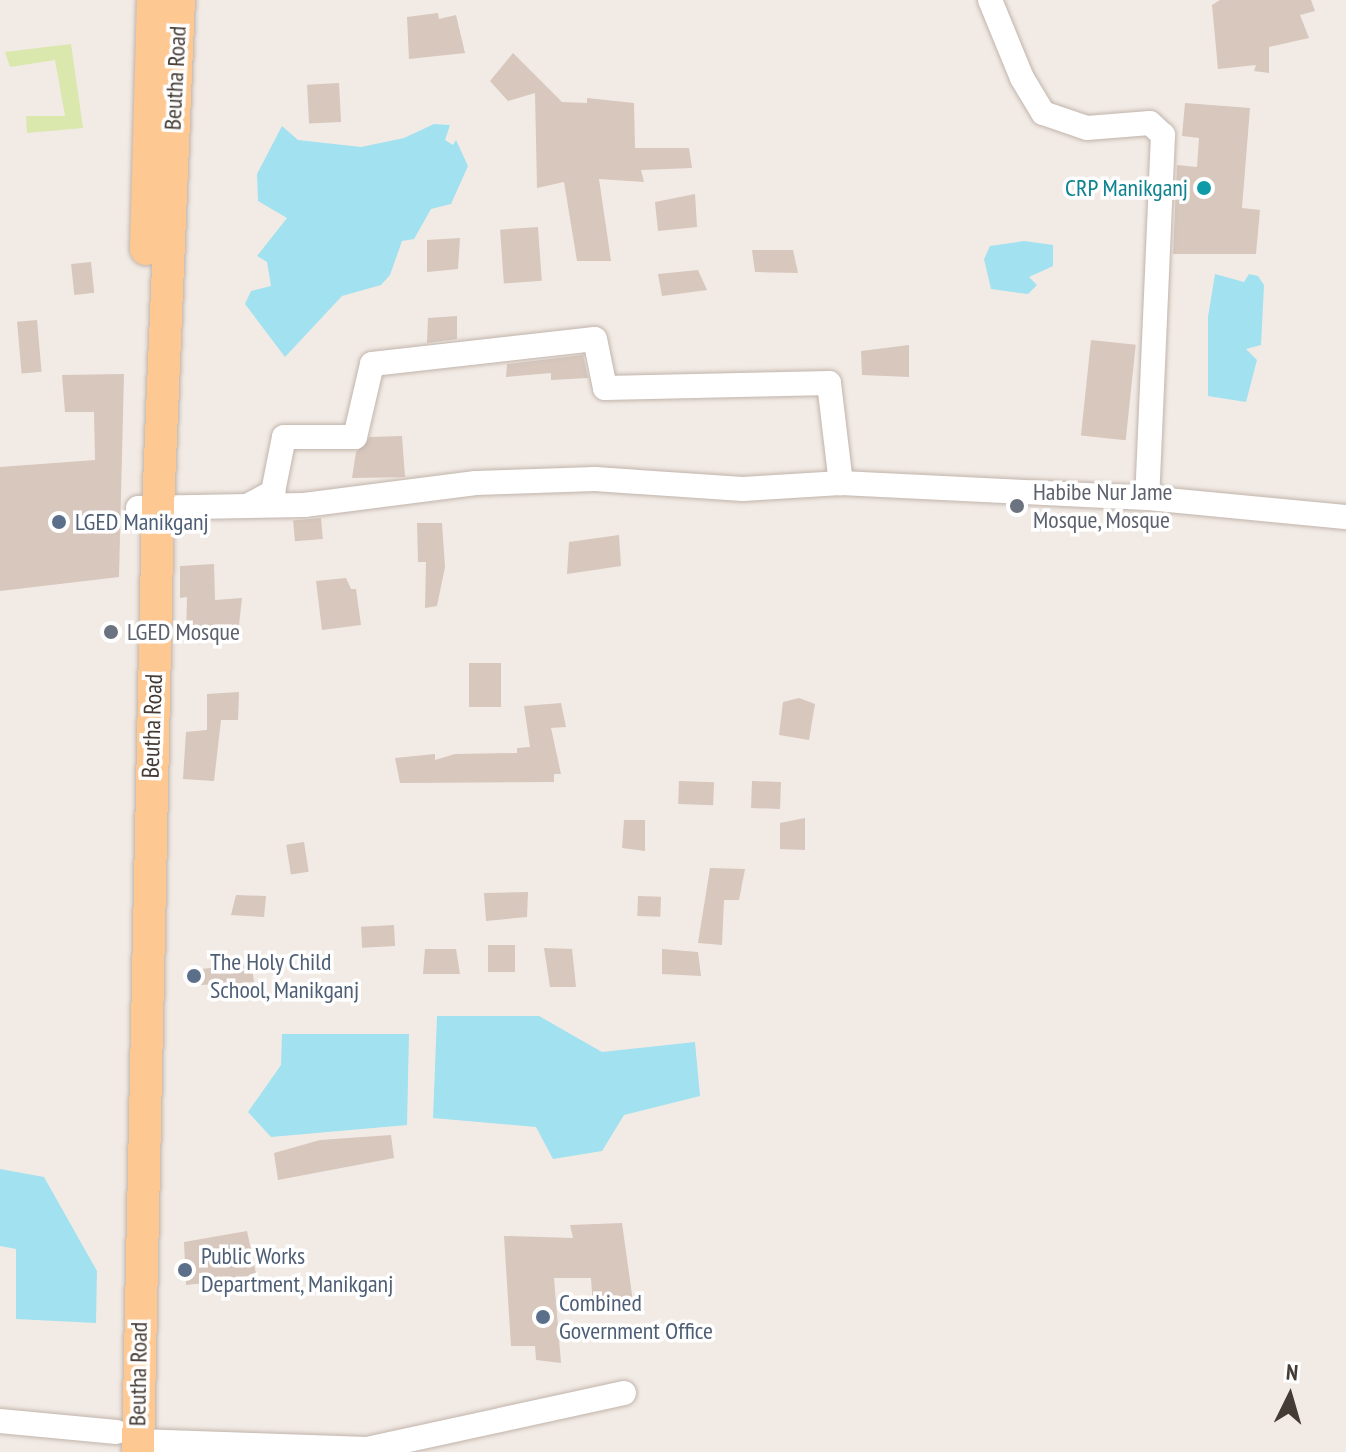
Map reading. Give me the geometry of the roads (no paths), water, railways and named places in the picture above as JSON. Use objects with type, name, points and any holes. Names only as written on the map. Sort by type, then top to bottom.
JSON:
[{"type":"main road","name":"Beutha Road","points":[[127,1444],[148,508],[166,4]]},
{"type":"street","points":[[990,0],[1022,78],[1043,113],[1087,128],[1150,123],[1163,135],[1147,498]]},
{"type":"street","points":[[245,506],[273,492],[284,437],[355,437],[372,364],[595,339],[605,388],[829,383],[841,483]]},
{"type":"street","points":[[148,508],[336,503],[476,483],[595,479],[743,489],[841,483],[1147,498],[1346,517]]},
{"type":"street","points":[[0,1421],[127,1444],[367,1449],[624,1393]]},
{"type":"water","points":[[434,124],[450,125],[445,140],[453,145],[456,140],[468,166],[451,204],[431,209],[414,239],[402,241],[390,275],[381,285],[342,296],[285,357],[245,304],[251,291],[271,286],[267,262],[257,256],[287,218],[258,201],[257,174],[282,126],[298,140],[361,147],[404,138]]},
{"type":"water","points":[[1024,241],[1053,245],[1053,266],[1029,277],[1037,285],[1028,294],[991,289],[984,259],[990,246]]},
{"type":"water","points":[[1215,274],[1244,282],[1249,274],[1258,276],[1264,285],[1261,345],[1246,349],[1257,360],[1246,402],[1208,396],[1208,317]]},
{"type":"water","points":[[437,1016],[539,1016],[602,1052],[695,1042],[700,1096],[624,1115],[602,1151],[553,1159],[536,1127],[433,1118]]},
{"type":"water","points":[[282,1034],[409,1034],[407,1125],[271,1137],[248,1112],[281,1065]]},
{"type":"water","points":[[0,1169],[44,1177],[97,1271],[96,1323],[16,1319],[16,1249],[0,1246]]},
{"type":"place","name":"CRP Manikganj","points":[[1204,188]]},
{"type":"place","name":"Habibe Nur Jame Mosque, Mosque","points":[[1017,506]]},
{"type":"place","name":"LGED Manikganj","points":[[59,522]]},
{"type":"place","name":"LGED Mosque","points":[[111,632]]},
{"type":"place","name":"The Holy Child School, Manikganj","points":[[194,976]]},
{"type":"place","name":"Public Works Department, Manikganj","points":[[185,1270]]},
{"type":"place","name":"Combined Government Office","points":[[543,1317]]}]
